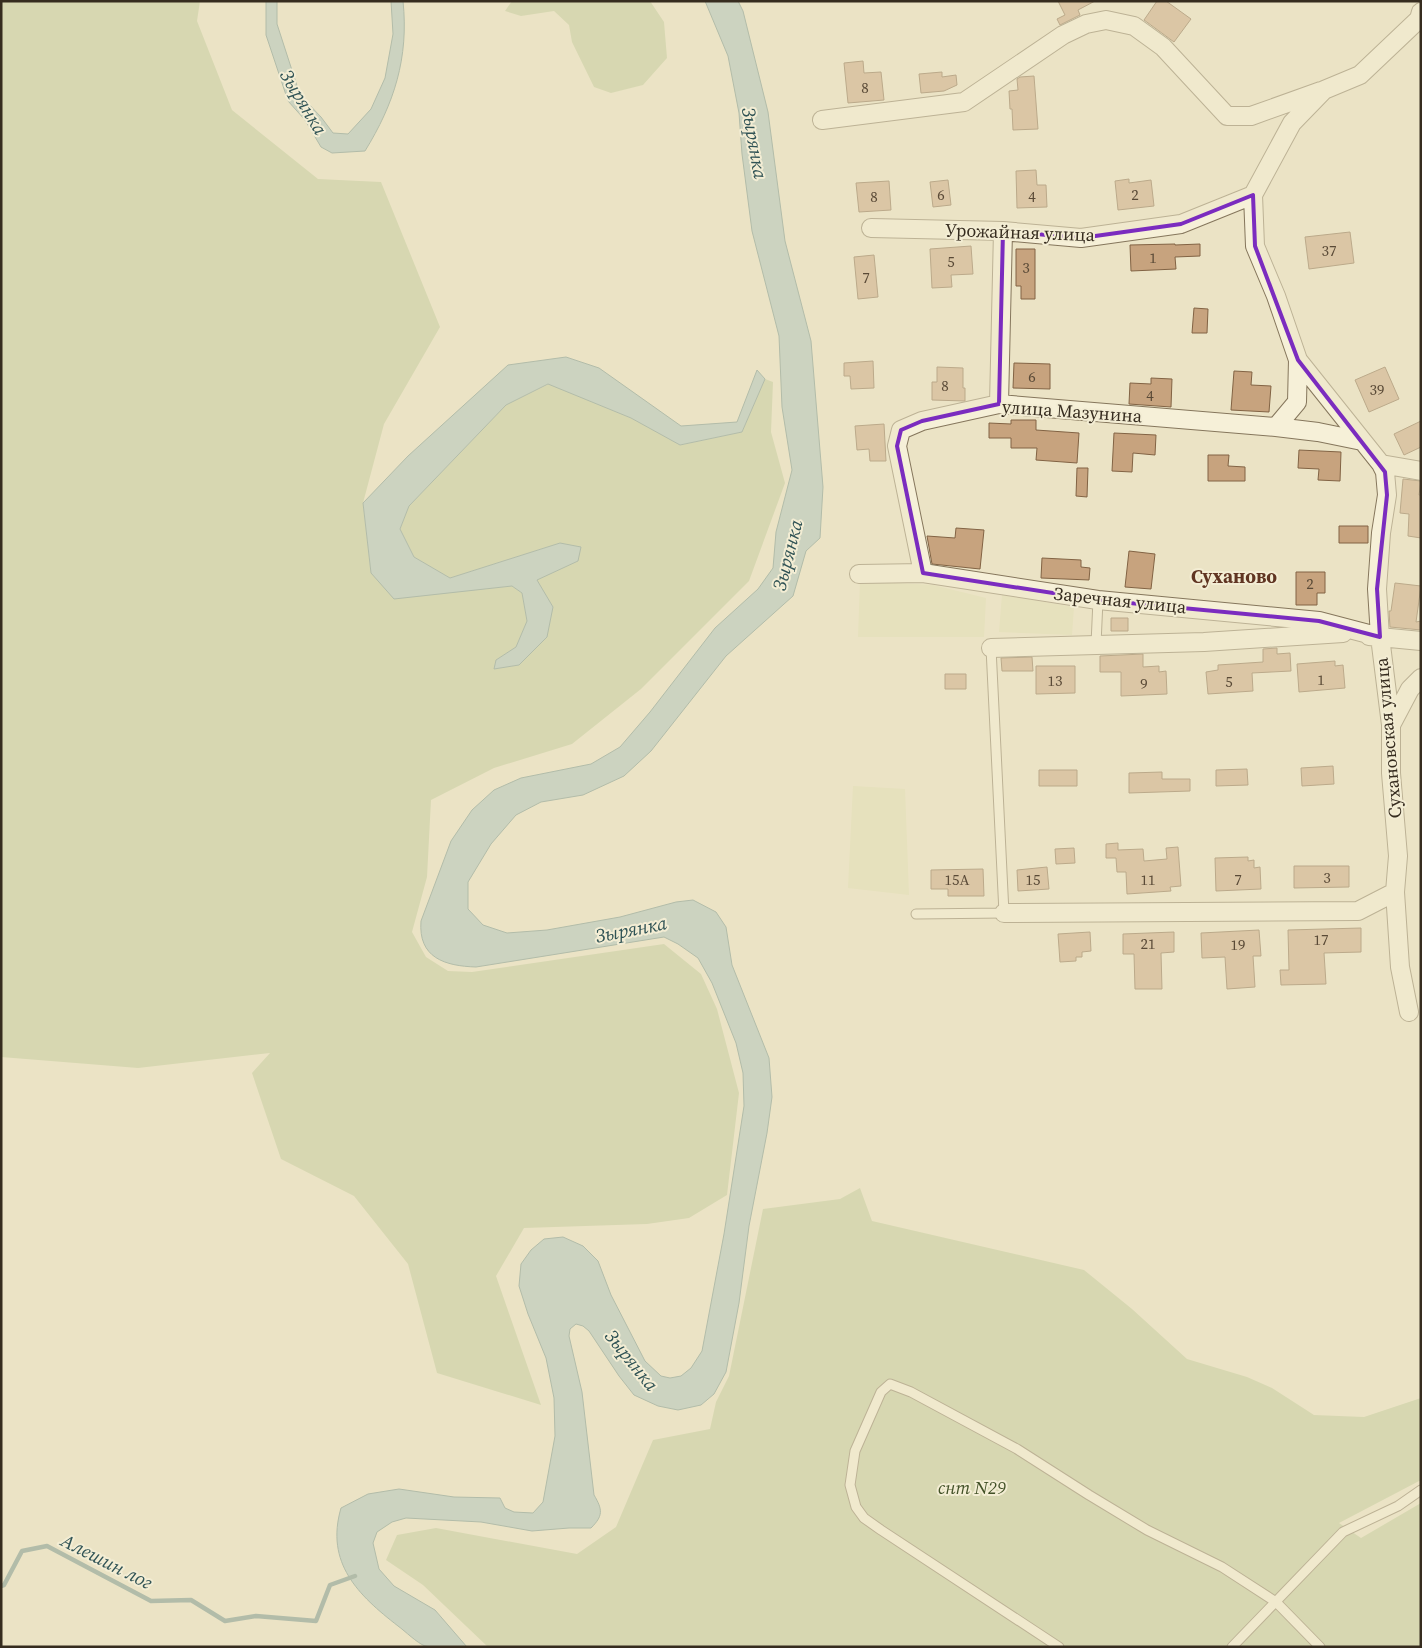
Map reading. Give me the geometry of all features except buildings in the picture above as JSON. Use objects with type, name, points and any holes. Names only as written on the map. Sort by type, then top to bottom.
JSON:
[{"type":"street","points":[[822,120],[964,102],[1062,35],[1086,24],[1106,20],[1134,26],[1163,47],[1227,116],[1251,116],[1360,75],[1419,19],[1421,12]]},
{"type":"street","points":[[1253,195],[1292,123],[1324,90]]},
{"type":"street","name":"Урожайная улица","points":[[871,228],[1003,231],[1081,238],[1181,224],[1253,195]]},
{"type":"street","name":"Сухановская улица","points":[[1253,195],[1255,246],[1276,296],[1298,360],[1381,464],[1385,472],[1387,495],[1381,533],[1377,589],[1380,637],[1391,725],[1391,773],[1398,856],[1395,892],[1400,967],[1409,1012]]},
{"type":"street","points":[[999,404],[1003,231]]},
{"type":"street","points":[[1276,427],[1298,402],[1298,360]]},
{"type":"street","name":"улица Мазунина","points":[[923,573],[897,446],[901,430],[922,421],[999,404],[1276,427],[1318,432],[1362,441]]},
{"type":"street","points":[[1381,464],[1421,471]]},
{"type":"street","name":"Заречная улица","points":[[859,574],[923,573],[1098,600],[1319,621],[1380,637]]},
{"type":"street","name":"Заречная улица","points":[[991,648],[1204,642],[1337,633],[1421,641]]},
{"type":"street","points":[[1391,725],[1410,689],[1421,678]]},
{"type":"street","points":[[1004,913],[1358,911],[1395,892]]},
{"type":"lane","points":[[1096,644],[1098,600]]},
{"type":"lane","points":[[916,914],[1004,913],[991,648]]},
{"type":"lane","points":[[1059,1647],[881,1530],[864,1518],[856,1507],[850,1484],[855,1451],[882,1392],[890,1384],[911,1392],[1017,1449],[1147,1530],[1222,1567],[1276,1602],[1320,1647]]},
{"type":"lane","points":[[1232,1647],[1343,1532],[1398,1506],[1421,1490]]},
{"type":"highlighted area","points":[[1253,195],[1255,246],[1298,360],[1385,472],[1387,495],[1377,589],[1380,637],[1319,621],[1098,600],[923,573],[897,446],[901,430],[922,421],[999,404],[1003,231],[1081,238],[1181,224]]},
{"type":"shaded area","points":[[860,581],[933,585],[986,598],[984,637],[858,637]]},
{"type":"shaded area","points":[[1002,595],[1074,607],[1072,635],[999,632]]},
{"type":"shaded area","points":[[853,786],[905,789],[909,895],[848,888]]},
{"type":"green space","points":[[1,1],[200,1],[197,21],[232,110],[318,179],[381,182],[440,327],[384,424],[363,503],[371,573],[489,588],[512,586],[522,593],[527,621],[516,647],[496,660],[495,669],[519,665],[553,607],[536,580],[578,561],[560,543],[450,578],[414,557],[400,529],[409,506],[506,405],[549,384],[631,418],[681,445],[742,432],[765,379],[773,382],[771,432],[785,483],[749,581],[641,689],[572,744],[494,768],[431,800],[427,877],[412,932],[426,957],[448,971],[472,972],[664,944],[701,974],[717,1009],[739,1093],[727,1195],[689,1218],[647,1224],[524,1228],[496,1276],[541,1405],[437,1373],[408,1264],[354,1196],[281,1159],[252,1073],[270,1053],[138,1068],[1,1057]]},
{"type":"green space","points":[[512,1],[650,1],[664,22],[667,58],[643,85],[611,93],[594,87],[572,42],[569,25],[554,11],[521,16],[505,11]]},
{"type":"green space","name":"снт N29","points":[[860,1188],[872,1221],[1084,1270],[1132,1309],[1187,1359],[1247,1377],[1272,1388],[1314,1415],[1364,1417],[1421,1398],[1421,1480],[1339,1523],[1361,1538],[1421,1503],[1421,1647],[488,1647],[423,1585],[386,1560],[397,1535],[436,1528],[577,1554],[616,1527],[653,1440],[710,1429],[716,1402],[729,1376],[763,1209],[840,1199]]},
{"type":"water","name":"Зырянка","points":[[266,1],[277,1],[277,24],[300,95],[333,133],[348,134],[371,109],[385,78],[393,34],[391,1],[403,1],[404,42],[397,80],[384,116],[365,151],[332,153],[321,147],[305,120],[288,101],[266,35]]},
{"type":"water","name":"Зырянка","points":[[705,1],[738,1],[743,11],[768,112],[785,241],[811,341],[823,487],[820,538],[806,551],[793,596],[726,656],[651,751],[624,776],[583,795],[541,802],[516,815],[491,844],[468,882],[468,909],[483,925],[507,933],[547,930],[620,917],[676,902],[693,900],[716,912],[726,927],[732,965],[769,1058],[772,1097],[749,1226],[739,1303],[726,1372],[714,1394],[701,1405],[678,1410],[658,1406],[634,1395],[589,1331],[583,1326],[576,1324],[570,1329],[569,1336],[582,1392],[594,1495],[600,1509],[600,1516],[591,1528],[532,1531],[481,1522],[406,1518],[392,1522],[377,1532],[373,1543],[379,1569],[394,1586],[435,1610],[467,1647],[428,1647],[418,1642],[383,1614],[358,1590],[348,1576],[341,1561],[338,1545],[337,1528],[341,1508],[368,1494],[399,1489],[454,1497],[500,1498],[505,1508],[514,1512],[533,1513],[543,1502],[555,1436],[554,1398],[546,1358],[519,1286],[521,1264],[531,1250],[544,1239],[563,1237],[583,1246],[598,1261],[611,1295],[645,1361],[661,1376],[670,1378],[681,1376],[691,1368],[702,1351],[724,1234],[744,1106],[743,1073],[736,1043],[712,983],[698,958],[664,937],[476,967],[444,962],[429,952],[421,934],[421,921],[451,841],[472,810],[494,790],[521,778],[591,764],[620,747],[650,712],[715,628],[758,589],[773,568],[776,532],[792,470],[782,407],[779,336],[752,231],[742,154],[739,113],[728,56]]},
{"type":"water","points":[[566,357],[599,368],[681,426],[737,422],[757,370],[765,379],[742,432],[680,445],[631,418],[548,384],[506,405],[409,506],[400,529],[414,557],[450,578],[560,543],[581,547],[578,561],[537,580],[553,607],[547,637],[519,665],[494,669],[496,660],[516,647],[527,621],[522,593],[512,586],[394,599],[371,573],[363,503],[408,456],[508,365]]},
{"type":"waterway","name":"Алешин лог","points":[[1,1586],[4,1585],[22,1551],[47,1546],[151,1601],[191,1600],[225,1621],[256,1616],[316,1621],[330,1585],[355,1576]]},
{"type":"district","name":"Суханово","points":[[1234,576]]}]
